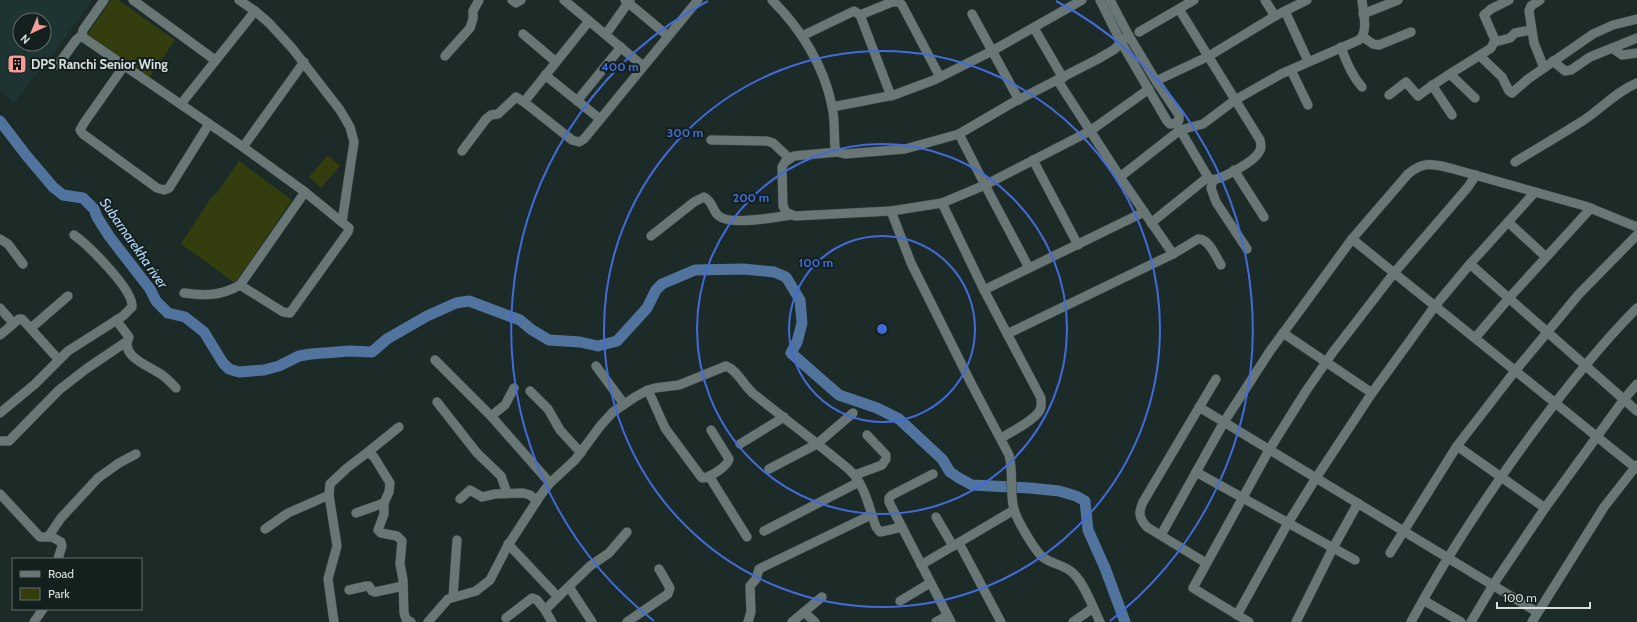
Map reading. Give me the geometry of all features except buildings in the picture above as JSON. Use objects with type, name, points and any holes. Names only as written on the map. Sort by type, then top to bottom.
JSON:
[{"type":"street","points":[[58,65],[76,40],[82,35],[83,30],[104,0]]},
{"type":"street","points":[[133,0],[215,60]]},
{"type":"street","points":[[239,0],[255,11],[278,33],[304,62],[340,110],[352,132],[354,142],[342,222]]},
{"type":"street","points":[[445,56],[470,28],[473,19],[473,10],[479,0]]},
{"type":"street","points":[[512,0],[516,3],[521,0]]},
{"type":"street","points":[[564,0],[643,66]]},
{"type":"street","points":[[462,151],[491,114],[498,114],[518,97],[572,140],[579,142],[584,139],[698,0]]},
{"type":"street","points":[[772,0],[802,36],[814,55],[823,74],[832,107],[835,147],[837,152]]},
{"type":"street","points":[[832,107],[892,96],[940,77],[992,51],[1082,0]]},
{"type":"street","points":[[1100,0],[1121,42],[1150,89],[1167,121],[1178,127],[1203,124],[1235,100],[1308,61],[1359,40],[1363,37],[1365,32],[1362,0]]},
{"type":"street","points":[[1110,0],[1129,36],[1156,81],[1179,115],[1178,127],[1210,178],[1214,198],[1247,250]]},
{"type":"street","points":[[1138,32],[1194,0]]},
{"type":"street","points":[[1265,0],[1275,16]]},
{"type":"street","points":[[1156,81],[1209,56],[1275,16],[1306,0]]},
{"type":"street","points":[[1363,14],[1398,0]]},
{"type":"street","points":[[1495,42],[1484,15],[1491,8],[1509,0]]},
{"type":"street","points":[[1540,0],[1529,9],[1531,30],[1536,53],[1544,68]]},
{"type":"street","points":[[606,34],[628,1],[668,36]]},
{"type":"street","points":[[860,15],[892,2],[899,2],[940,77]]},
{"type":"street","points":[[1151,223],[1210,178],[1234,170],[1254,158],[1259,153],[1262,146],[1260,140],[1179,9]]},
{"type":"street","points":[[181,104],[255,11]]},
{"type":"street","points":[[802,36],[854,11],[860,15],[892,96]]},
{"type":"street","points":[[1285,11],[1308,61]]},
{"type":"street","points":[[972,14],[1019,100]]},
{"type":"street","points":[[1480,56],[1502,77],[1511,93],[1544,68],[1597,32],[1613,25],[1637,19]]},
{"type":"street","points":[[524,102],[589,21]]},
{"type":"street","points":[[1034,28],[1090,131],[1173,254]]},
{"type":"street","points":[[1389,95],[1406,82],[1418,96],[1432,85],[1480,56],[1491,48],[1495,42],[1510,38],[1515,33],[1531,30]]},
{"type":"street","points":[[1363,37],[1372,44],[1378,46],[1410,32]]},
{"type":"street","points":[[523,34],[556,62]]},
{"type":"street","points":[[82,35],[84,38],[124,66],[243,147],[305,192],[349,228],[348,232],[290,313],[283,312],[240,285]]},
{"type":"street","points":[[791,215],[786,212],[783,206],[782,167],[789,158],[794,156],[837,152],[845,154],[905,149],[959,134],[1115,49],[1129,36]]},
{"type":"street","points":[[1553,62],[1565,71],[1571,70],[1587,58],[1637,38]]},
{"type":"street","points":[[577,101],[621,47]]},
{"type":"street","points":[[1341,47],[1346,63],[1362,87]]},
{"type":"street","points":[[1612,48],[1624,56],[1637,53]]},
{"type":"street","points":[[243,147],[304,62]]},
{"type":"street","points":[[124,66],[84,122],[80,130],[83,134],[158,188],[164,190],[169,188],[209,124]]},
{"type":"street","points":[[1291,70],[1308,105]]},
{"type":"street","points":[[1450,74],[1475,98]]},
{"type":"street","points":[[545,75],[600,119]]},
{"type":"street","points":[[1515,162],[1585,119],[1626,88],[1637,83]]},
{"type":"street","points":[[1432,85],[1452,115]]},
{"type":"street","points":[[651,236],[694,202],[704,197],[711,202],[719,216],[731,221],[791,215],[891,211],[942,203],[985,185],[1090,131],[1150,89]]},
{"type":"street","points":[[1120,177],[1178,127]]},
{"type":"street","points":[[959,134],[1029,268]]},
{"type":"street","points":[[711,140],[767,141],[777,147],[789,158]]},
{"type":"street","points":[[1033,160],[1078,245]]},
{"type":"street","points":[[1161,536],[1224,422],[1283,334],[1352,239],[1408,174],[1415,168],[1423,164],[1432,164],[1476,175],[1591,208],[1637,227]]},
{"type":"street","points":[[1234,170],[1264,217]]},
{"type":"street","points":[[1249,622],[1193,588],[1269,450],[1326,363],[1394,273],[1468,187],[1476,175]]},
{"type":"street","points":[[184,293],[214,295],[230,291],[240,285],[305,192]]},
{"type":"street","points":[[1237,615],[1288,523],[1372,393],[1435,306],[1470,264],[1535,192]]},
{"type":"street","points":[[942,203],[984,290],[1041,398],[1042,405],[1040,411],[1035,417],[1001,438]]},
{"type":"street","points":[[1475,338],[1509,298],[1591,208]]},
{"type":"street","points":[[891,211],[911,263],[1009,455],[1011,464],[1013,507],[1038,553],[1044,558],[1074,573],[1100,622]]},
{"type":"street","points":[[984,290],[1144,212]]},
{"type":"street","points":[[1508,222],[1546,257]]},
{"type":"street","points":[[0,413],[35,384],[68,351],[116,320],[130,309],[132,301],[119,282],[96,253],[74,235]]},
{"type":"street","points":[[1390,553],[1457,446],[1515,371],[1579,294],[1637,235]]},
{"type":"street","points":[[1007,334],[1173,254],[1200,238],[1207,242],[1222,265]]},
{"type":"street","points":[[0,239],[8,244],[24,264]]},
{"type":"street","points":[[1352,239],[1636,467],[1604,507],[1532,622]]},
{"type":"street","points":[[1470,264],[1637,410]]},
{"type":"street","points":[[31,328],[68,296]]},
{"type":"street","points":[[0,308],[14,323]]},
{"type":"street","points":[[1411,622],[1447,558],[1500,478],[1555,403],[1586,365],[1637,308]]},
{"type":"street","points":[[0,335],[21,318],[59,360]]},
{"type":"street","points":[[0,441],[9,441],[59,390],[86,368],[126,342],[129,337],[128,334],[116,320]]},
{"type":"street","points":[[1283,334],[1372,393]]},
{"type":"street","points":[[126,342],[127,350],[131,355],[163,376],[176,388]]},
{"type":"street","points":[[435,360],[491,416],[550,483]]},
{"type":"street","points":[[596,366],[624,404]]},
{"type":"street","points":[[428,622],[442,604],[453,597],[476,591],[490,580],[508,544],[550,483],[581,453],[607,418],[624,404],[648,390],[679,385],[726,366],[737,372],[746,387],[754,394],[857,478],[876,527],[880,532],[902,527]]},
{"type":"street","points":[[1206,563],[1147,527],[1141,521],[1139,514],[1140,509],[1216,379]]},
{"type":"street","points":[[1471,622],[1493,585],[1545,508],[1625,398],[1637,384]]},
{"type":"street","points":[[491,416],[505,405],[514,388]]},
{"type":"street","points":[[648,390],[662,422],[700,477],[704,479],[726,464],[729,459],[711,430]]},
{"type":"street","points":[[530,391],[548,409],[560,430],[581,453]]},
{"type":"street","points":[[437,402],[478,453],[501,476],[507,493]]},
{"type":"street","points":[[1200,407],[1537,612]]},
{"type":"street","points":[[769,469],[817,444],[853,413]]},
{"type":"street","points":[[740,444],[784,417]]},
{"type":"street","points":[[334,622],[328,579],[337,546],[328,495],[330,484],[399,427]]},
{"type":"street","points":[[764,531],[882,465],[886,459],[886,455],[867,435]]},
{"type":"street","points":[[1457,446],[1500,478],[1545,508]]},
{"type":"street","points":[[368,452],[374,457],[390,483],[389,492],[384,503],[384,514],[378,530],[381,534],[397,536],[402,541],[400,564],[403,586],[404,613],[406,619],[411,622]]},
{"type":"street","points":[[48,537],[61,518],[98,478],[136,454]]},
{"type":"street","points":[[1196,472],[1355,560]]},
{"type":"street","points":[[933,474],[889,498],[889,502],[949,619],[936,622]]},
{"type":"street","points":[[709,476],[747,537]]},
{"type":"street","points":[[460,499],[470,490],[482,497],[507,493],[526,493],[537,501]]},
{"type":"street","points":[[0,494],[40,537],[57,539],[61,542],[62,546],[58,558]]},
{"type":"street","points":[[265,529],[288,513],[328,495]]},
{"type":"street","points":[[356,513],[384,503]]},
{"type":"street","points":[[1296,622],[1333,548],[1358,503]]},
{"type":"street","points":[[921,565],[956,545],[1013,507]]},
{"type":"street","points":[[748,622],[751,612],[750,586],[756,579],[759,570],[872,515]]},
{"type":"street","points":[[936,517],[956,545],[1001,622]]},
{"type":"street","points":[[545,610],[594,562],[609,553],[627,532]]},
{"type":"street","points":[[453,597],[457,540]]},
{"type":"street","points":[[508,544],[558,597]]},
{"type":"street","points":[[627,622],[668,594],[670,588],[659,569]]},
{"type":"street","points":[[900,601],[930,583]]},
{"type":"street","points":[[349,590],[367,586],[376,592],[403,586]]},
{"type":"street","points":[[569,587],[592,622]]},
{"type":"street","points":[[792,622],[822,597]]},
{"type":"street","points":[[506,618],[532,598],[537,600],[552,622]]},
{"type":"street","points":[[1423,600],[1461,622]]},
{"type":"street","points":[[1073,622],[1093,608]]},
{"type":"street","points":[[34,622],[42,610]]},
{"type":"street","points":[[804,612],[815,622]]},
{"type":"shaded area","points":[[0,0],[92,0],[66,37],[14,103],[0,89]]},
{"type":"green space","points":[[111,0],[118,0],[175,40],[149,78],[87,35]]},
{"type":"green space","points":[[328,155],[340,166],[321,188],[309,177]]},
{"type":"green space","points":[[239,161],[292,200],[235,283],[181,244],[210,199],[217,193]]},
{"type":"waterway","name":"Subarnarekha river","points":[[0,121],[53,187],[63,195],[83,198],[94,209],[97,217],[109,236],[150,289],[156,301],[168,313],[185,317],[204,332],[223,363],[229,369],[239,372],[264,370],[279,366],[299,356],[311,354],[350,351],[372,352],[387,339],[427,316],[456,303],[469,301],[520,320],[532,330],[549,340],[580,342],[598,346],[617,341],[647,308],[656,290],[662,284],[695,270],[743,269],[774,272],[786,277],[800,300],[802,323],[797,342],[791,353],[839,395],[877,408],[899,419],[942,459],[950,472],[972,485],[1059,491],[1076,496],[1085,501],[1088,530],[1105,568],[1125,622]]},
{"type":"place","name":"DPS Ranchi Senior Wing","points":[[17,64]]}]
